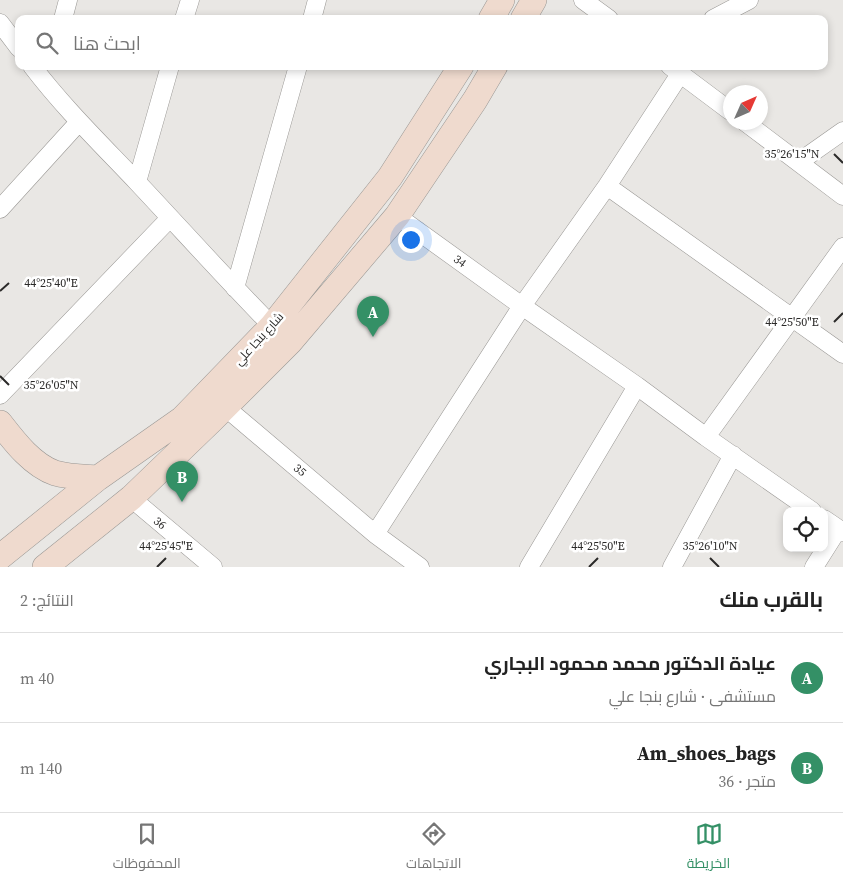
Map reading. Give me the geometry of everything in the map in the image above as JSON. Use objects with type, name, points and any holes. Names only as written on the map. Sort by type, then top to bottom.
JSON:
[{"type":"main road","points":[[493,15],[502,0]]},
{"type":"main road","points":[[525,15],[534,0]]},
{"type":"main road","name":"شارع بنجا علي","points":[[0,557],[98,478],[182,419],[272,326],[390,177],[458,70]]},
{"type":"main road","name":"شارع بنجا علي","points":[[45,567],[131,498],[290,342],[398,216],[475,100],[493,70]]},
{"type":"main road","points":[[1,427],[32,459],[48,470],[69,476],[98,478]]},
{"type":"street","points":[[63,15],[68,0]]},
{"type":"street","points":[[185,15],[190,0]]},
{"type":"street","points":[[313,15],[317,0]]},
{"type":"street","points":[[583,0],[603,15]]},
{"type":"street","points":[[721,15],[749,0]]},
{"type":"street","points":[[2,32],[15,44]]},
{"type":"street","points":[[137,182],[169,70]]},
{"type":"street","points":[[235,288],[297,70]]},
{"type":"street","points":[[375,534],[522,306],[607,186],[675,70],[723,107]]},
{"type":"street","points":[[47,75],[79,122],[272,326]]},
{"type":"street","points":[[0,209],[79,122]]},
{"type":"street","points":[[756,130],[843,196]]},
{"type":"street","points":[[799,162],[843,130]]},
{"type":"street","points":[[607,186],[843,354]]},
{"type":"street","name":"34","points":[[398,216],[806,507]]},
{"type":"street","points":[[0,395],[170,218]]},
{"type":"street","points":[[706,437],[843,247]]},
{"type":"street","points":[[529,567],[637,386]]},
{"type":"street","name":"35","points":[[225,407],[375,534],[420,567]]},
{"type":"street","points":[[672,567],[733,456]]},
{"type":"street","name":"36","points":[[131,498],[213,567]]},
{"type":"street","points":[[814,567],[835,527]]},
{"type":"place","name":"عيادة الدكتور محمد محمود البجاري","points":[[373,337]]},
{"type":"place","name":"Am_shoes_bags","points":[[182,502]]}]
